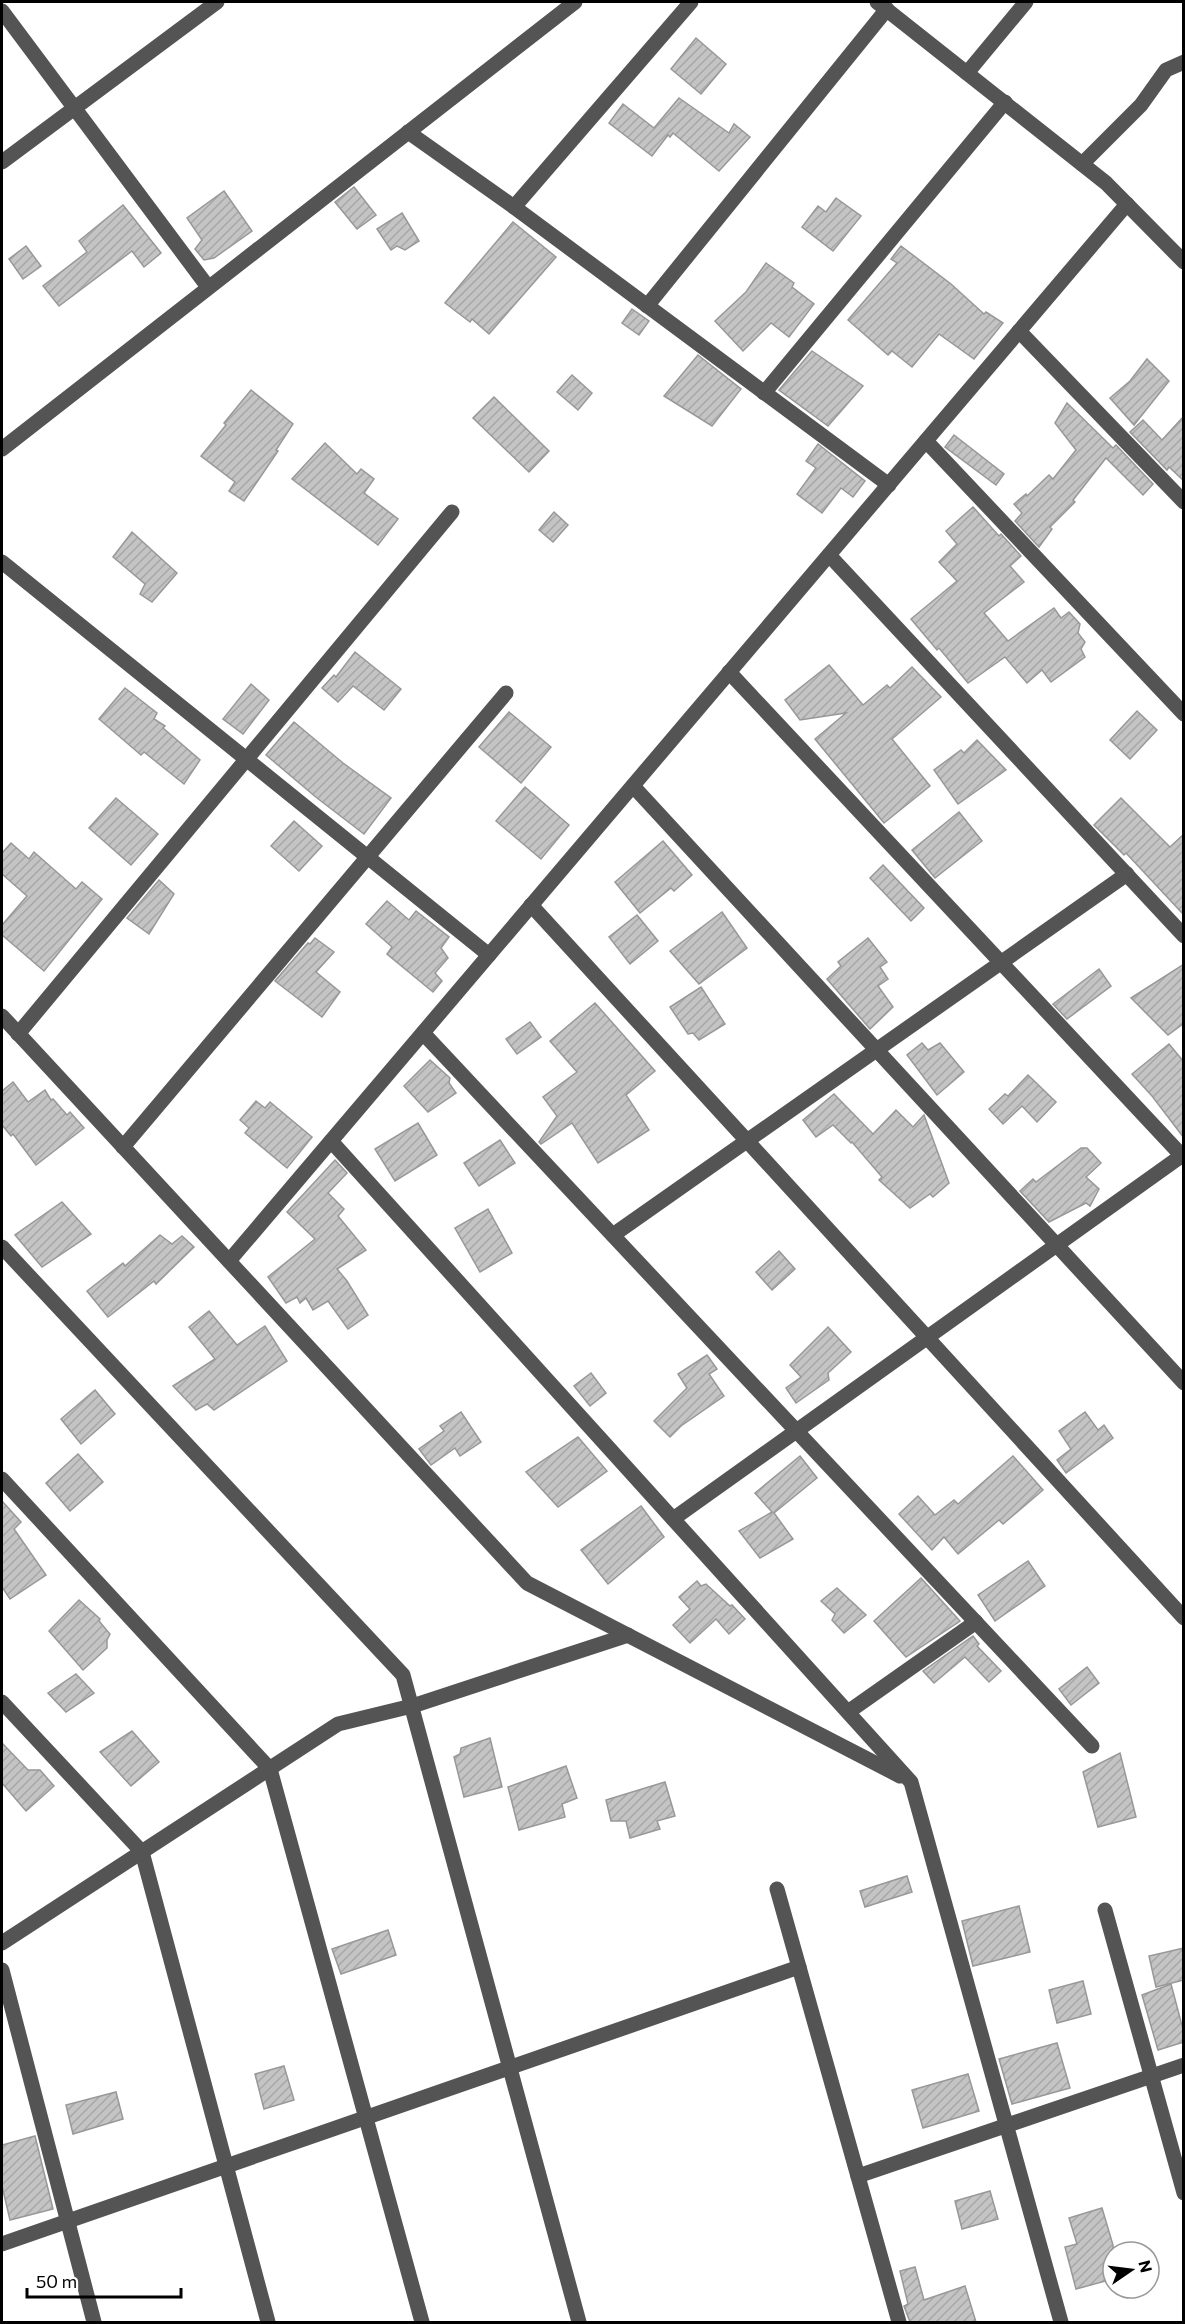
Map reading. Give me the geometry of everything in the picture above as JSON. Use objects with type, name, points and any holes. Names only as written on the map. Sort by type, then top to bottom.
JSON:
[{"type":"street","points":[[2,162],[217,2]]},
{"type":"street","points":[[2,449],[575,2]]},
{"type":"street","points":[[514,207],[691,2]]},
{"type":"street","points":[[967,72],[1026,2]]},
{"type":"street","points":[[647,306],[882,5],[1106,183],[1184,262]]},
{"type":"street","points":[[2,11],[208,287]]},
{"type":"street","points":[[1082,164],[1141,105],[1166,70],[1184,62]]},
{"type":"street","points":[[764,393],[1005,102]]},
{"type":"street","points":[[408,132],[514,207],[889,484]]},
{"type":"street","points":[[229,1262],[1127,204]]},
{"type":"street","points":[[1019,331],[1184,502]]},
{"type":"street","points":[[926,441],[1184,714]]},
{"type":"street","points":[[18,1034],[452,512]]},
{"type":"street","points":[[829,555],[1184,936]]},
{"type":"street","points":[[2,562],[489,955]]},
{"type":"street","points":[[673,1518],[1183,1155],[729,672]]},
{"type":"street","points":[[123,1147],[506,693]]},
{"type":"street","points":[[633,786],[1184,1383]]},
{"type":"street","points":[[614,1236],[1126,874]]},
{"type":"street","points":[[531,905],[1184,1618]]},
{"type":"street","points":[[2,1016],[527,1583],[911,1782]]},
{"type":"street","points":[[423,1032],[1092,1746]]},
{"type":"street","points":[[331,1141],[911,1782],[1061,2322]]},
{"type":"street","points":[[2,1247],[403,1675],[579,2322]]},
{"type":"street","points":[[2,1479],[270,1768],[422,2322]]},
{"type":"street","points":[[848,1712],[976,1622]]},
{"type":"street","points":[[2,1943],[338,1724],[412,1706],[628,1635]]},
{"type":"street","points":[[2,1702],[142,1852],[268,2322]]},
{"type":"street","points":[[777,1889],[899,2322]]},
{"type":"street","points":[[1105,1910],[1184,2193]]},
{"type":"street","points":[[2,2244],[799,1967]]},
{"type":"street","points":[[2,1970],[94,2322]]},
{"type":"street","points":[[858,2176],[1184,2066]]},
{"type":"building","points":[[696,38],[726,64],[701,94],[671,69]]},
{"type":"building","points":[[679,98],[729,133],[734,124],[750,137],[719,171],[673,133],[670,137],[668,135],[652,156],[609,123],[623,104],[654,128]]},
{"type":"building","points":[[354,187],[376,215],[357,229],[335,202]]},
{"type":"building","points":[[224,191],[252,231],[214,258],[204,260],[195,249],[202,240],[187,218]]},
{"type":"building","points":[[836,198],[861,216],[833,251],[802,227],[818,206],[826,212]]},
{"type":"building","points":[[123,205],[161,253],[144,267],[132,251],[59,306],[43,286],[87,252],[79,241]]},
{"type":"building","points":[[402,213],[419,241],[405,250],[397,246],[391,250],[377,229]]},
{"type":"building","points":[[513,222],[556,257],[489,334],[472,319],[470,322],[445,303]]},
{"type":"building","points":[[26,246],[41,266],[23,279],[9,259]]},
{"type":"building","points":[[901,246],[951,284],[984,314],[986,312],[1003,323],[974,359],[939,334],[912,367],[892,351],[888,355],[848,320],[897,263],[891,259]]},
{"type":"building","points":[[766,263],[794,283],[792,287],[814,304],[789,337],[771,323],[743,351],[715,321],[746,292]]},
{"type":"building","points":[[632,309],[649,321],[639,335],[622,323]]},
{"type":"building","points":[[812,351],[863,386],[828,426],[779,390]]},
{"type":"building","points":[[698,355],[741,389],[712,426],[664,396]]},
{"type":"building","points":[[1147,359],[1169,381],[1134,425],[1110,398],[1130,381]]},
{"type":"building","points":[[572,375],[592,393],[578,410],[557,392]]},
{"type":"building","points":[[251,390],[293,424],[276,450],[278,451],[244,501],[229,491],[235,482],[201,456]]},
{"type":"building","points":[[494,397],[549,451],[529,472],[473,418]]},
{"type":"building","points":[[1067,403],[1113,448],[1116,445],[1153,484],[1143,495],[1106,458],[1073,500],[1075,502],[1050,527],[1052,529],[1039,547],[1015,521],[1022,513],[1014,504],[1026,494],[1027,496],[1049,475],[1053,479],[1076,450],[1055,423]]},
{"type":"building","points":[[1184,416],[1184,481],[1169,467],[1167,470],[1130,432],[1143,420],[1162,440]]},
{"type":"building","points":[[954,435],[1004,474],[996,485],[945,447]]},
{"type":"building","points":[[325,443],[357,474],[361,469],[374,479],[364,493],[398,519],[378,545],[292,479]]},
{"type":"building","points":[[818,444],[865,481],[853,497],[841,488],[822,513],[797,494],[816,468],[806,461]]},
{"type":"building","points":[[973,507],[1021,556],[1010,566],[1024,582],[984,613],[1008,641],[1054,608],[1061,618],[1069,612],[1080,624],[1078,633],[1085,642],[1081,649],[1085,657],[1051,682],[1042,670],[1027,683],[1005,657],[968,683],[911,619],[957,581],[939,562],[957,544],[946,531]]},
{"type":"building","points":[[554,512],[568,525],[553,542],[539,530]]},
{"type":"building","points":[[132,532],[177,573],[152,602],[140,594],[145,584],[113,557]]},
{"type":"building","points":[[355,652],[401,689],[384,710],[353,686],[338,702],[322,688],[334,675],[336,677]]},
{"type":"building","points":[[829,665],[863,705],[887,685],[890,688],[912,667],[941,697],[892,739],[930,786],[884,823],[815,739],[846,713],[800,720],[785,700]]},
{"type":"building","points":[[251,684],[269,700],[243,734],[223,719]]},
{"type":"building","points":[[125,688],[157,713],[154,719],[165,726],[163,728],[200,760],[184,784],[144,752],[141,755],[99,719]]},
{"type":"building","points":[[1137,711],[1157,730],[1130,759],[1110,740]]},
{"type":"building","points":[[509,712],[551,747],[521,783],[479,747]]},
{"type":"building","points":[[294,722],[343,763],[391,798],[364,834],[266,755]]},
{"type":"building","points":[[977,740],[1006,770],[958,804],[934,770],[961,750],[964,753]]},
{"type":"building","points":[[525,787],[569,825],[541,859],[496,821]]},
{"type":"building","points":[[116,798],[158,834],[131,865],[89,828]]},
{"type":"building","points":[[1121,798],[1170,847],[1184,834],[1184,915],[1126,853],[1124,855],[1094,825]]},
{"type":"building","points":[[959,812],[982,841],[935,878],[912,850]]},
{"type":"building","points":[[294,821],[322,846],[299,871],[271,846]]},
{"type":"building","points":[[663,841],[692,875],[674,891],[671,888],[640,913],[615,882]]},
{"type":"building","points":[[11,843],[29,859],[34,852],[76,889],[82,882],[102,899],[44,971],[2,935],[2,925],[27,896],[2,874],[2,853]]},
{"type":"building","points":[[883,865],[924,908],[911,921],[870,878]]},
{"type":"building","points":[[159,880],[174,894],[149,934],[127,918]]},
{"type":"building","points":[[387,901],[409,920],[416,911],[449,937],[441,948],[448,958],[435,973],[442,981],[433,992],[387,954],[392,947],[366,924]]},
{"type":"building","points":[[722,912],[747,948],[699,984],[670,951]]},
{"type":"building","points":[[637,915],[658,941],[630,964],[609,937]]},
{"type":"building","points":[[315,938],[334,952],[316,972],[340,992],[322,1017],[275,981]]},
{"type":"building","points":[[868,938],[887,962],[880,967],[888,979],[878,986],[893,1007],[870,1029],[827,979],[841,966],[838,962]]},
{"type":"building","points":[[1184,964],[1184,1023],[1168,1035],[1131,998]]},
{"type":"building","points":[[1099,969],[1111,986],[1067,1019],[1053,1004]]},
{"type":"building","points":[[701,987],[725,1024],[699,1040],[693,1033],[688,1034],[670,1007]]},
{"type":"building","points":[[595,1003],[655,1071],[626,1095],[649,1130],[598,1163],[572,1123],[541,1144],[539,1142],[557,1116],[543,1097],[577,1072],[550,1041]]},
{"type":"building","points":[[530,1022],[541,1037],[517,1054],[506,1039]]},
{"type":"building","points":[[922,1043],[928,1050],[940,1043],[964,1072],[937,1095],[907,1055]]},
{"type":"building","points":[[1169,1044],[1184,1062],[1184,1138],[1132,1074]]},
{"type":"building","points":[[430,1060],[450,1078],[449,1083],[456,1093],[428,1112],[404,1086]]},
{"type":"building","points":[[1028,1075],[1056,1102],[1037,1122],[1022,1106],[1003,1124],[989,1109],[1005,1094],[1008,1096]]},
{"type":"building","points":[[13,1082],[28,1102],[45,1090],[51,1100],[53,1099],[67,1115],[70,1112],[84,1128],[36,1165],[13,1134],[11,1136],[2,1125],[2,1091]]},
{"type":"building","points":[[834,1094],[873,1134],[896,1110],[913,1127],[924,1115],[949,1183],[933,1197],[930,1194],[910,1208],[879,1180],[882,1177],[852,1142],[833,1125],[816,1137],[803,1120]]},
{"type":"building","points":[[256,1101],[265,1108],[270,1102],[312,1137],[287,1168],[245,1133],[249,1128],[240,1120]]},
{"type":"building","points":[[418,1123],[437,1155],[395,1181],[375,1149]]},
{"type":"building","points":[[500,1140],[515,1163],[479,1186],[464,1163]]},
{"type":"building","points":[[1081,1148],[1087,1148],[1101,1163],[1086,1177],[1099,1189],[1090,1206],[1086,1203],[1049,1222],[1020,1191],[1033,1179],[1036,1182]]},
{"type":"building","points":[[335,1160],[347,1173],[328,1193],[344,1209],[338,1216],[366,1250],[337,1269],[368,1315],[348,1329],[328,1301],[313,1310],[306,1298],[300,1303],[297,1297],[286,1303],[268,1277],[315,1239],[287,1212]]},
{"type":"building","points":[[62,1202],[91,1234],[42,1267],[15,1235]]},
{"type":"building","points":[[488,1209],[512,1253],[480,1272],[455,1228]]},
{"type":"building","points":[[160,1235],[172,1244],[182,1236],[194,1247],[156,1284],[154,1281],[108,1317],[87,1291],[123,1263],[125,1266]]},
{"type":"building","points":[[779,1251],[795,1269],[772,1290],[756,1272]]},
{"type":"building","points":[[209,1311],[237,1345],[265,1326],[287,1361],[214,1410],[207,1404],[196,1410],[173,1386],[215,1359],[189,1327]]},
{"type":"building","points":[[828,1327],[851,1352],[828,1373],[829,1380],[796,1403],[786,1388],[801,1377],[790,1365]]},
{"type":"building","points":[[707,1355],[717,1369],[709,1374],[724,1396],[681,1426],[670,1437],[654,1421],[687,1388],[678,1374]]},
{"type":"building","points":[[591,1373],[606,1393],[590,1406],[574,1386]]},
{"type":"building","points":[[95,1390],[115,1414],[81,1444],[61,1419]]},
{"type":"building","points":[[461,1412],[481,1442],[460,1456],[455,1448],[431,1465],[419,1449],[444,1431],[440,1426]]},
{"type":"building","points":[[1085,1412],[1098,1430],[1104,1425],[1113,1438],[1066,1473],[1057,1460],[1071,1449],[1059,1431]]},
{"type":"building","points":[[578,1437],[607,1471],[558,1507],[526,1472]]},
{"type":"building","points":[[78,1454],[103,1482],[70,1511],[46,1483]]},
{"type":"building","points":[[800,1456],[817,1478],[774,1513],[793,1539],[760,1558],[739,1531],[772,1512],[755,1493]]},
{"type":"building","points":[[1013,1456],[1043,1490],[1003,1524],[999,1520],[958,1554],[944,1537],[932,1550],[899,1514],[918,1496],[935,1515],[954,1500],[958,1504]]},
{"type":"building","points":[[2,1501],[21,1522],[14,1529],[46,1575],[10,1599],[2,1587]]},
{"type":"building","points":[[641,1506],[664,1537],[608,1584],[581,1550]]},
{"type":"building","points":[[1028,1561],[1045,1586],[995,1621],[978,1595]]},
{"type":"building","points":[[921,1578],[960,1621],[906,1657],[874,1621]]},
{"type":"building","points":[[697,1581],[701,1586],[706,1584],[745,1619],[729,1634],[716,1619],[690,1643],[673,1625],[690,1609],[679,1597]]},
{"type":"building","points":[[837,1588],[866,1615],[844,1633],[832,1620],[835,1614],[821,1601]]},
{"type":"building","points":[[79,1600],[100,1619],[99,1621],[110,1634],[107,1648],[83,1670],[49,1631]]},
{"type":"building","points":[[973,1636],[979,1644],[977,1646],[1001,1671],[989,1682],[965,1657],[934,1683],[923,1671]]},
{"type":"building","points":[[1087,1667],[1099,1683],[1071,1705],[1059,1689]]},
{"type":"building","points":[[76,1674],[94,1693],[66,1712],[48,1693]]},
{"type":"building","points":[[132,1731],[159,1762],[131,1786],[100,1752]]},
{"type":"building","points":[[490,1738],[502,1787],[464,1797],[454,1757],[460,1754],[461,1748]]},
{"type":"building","points":[[2,1743],[28,1770],[40,1770],[54,1786],[26,1811],[2,1783]]},
{"type":"building","points":[[1120,1753],[1136,1817],[1098,1827],[1083,1772]]},
{"type":"building","points":[[566,1766],[577,1798],[562,1804],[565,1817],[519,1830],[508,1787]]},
{"type":"building","points":[[665,1782],[675,1816],[657,1821],[660,1829],[630,1838],[626,1821],[611,1821],[606,1800]]},
{"type":"building","points":[[907,1876],[912,1892],[865,1907],[860,1891]]},
{"type":"building","points":[[1019,1906],[1030,1952],[973,1966],[962,1921]]},
{"type":"building","points":[[388,1930],[396,1955],[341,1974],[332,1949]]},
{"type":"building","points":[[1184,1948],[1184,1980],[1156,1987],[1149,1956]]},
{"type":"building","points":[[1083,1981],[1091,2014],[1057,2023],[1049,1990]]},
{"type":"building","points":[[1171,1984],[1184,2033],[1184,2042],[1158,2050],[1142,1995]]},
{"type":"building","points":[[1057,2043],[1070,2088],[1012,2104],[999,2059]]},
{"type":"building","points":[[284,2066],[294,2100],[264,2109],[255,2074]]},
{"type":"building","points":[[968,2074],[979,2111],[923,2128],[912,2090]]},
{"type":"building","points":[[116,2092],[123,2119],[73,2134],[66,2105]]},
{"type":"building","points":[[35,2136],[53,2209],[10,2220],[2,2186],[2,2145]]},
{"type":"building","points":[[990,2191],[998,2219],[962,2229],[955,2201]]},
{"type":"building","points":[[1102,2208],[1112,2240],[1101,2240],[1101,2282],[1076,2289],[1065,2247],[1077,2244],[1069,2218]]},
{"type":"building","points":[[915,2267],[924,2300],[965,2286],[976,2322],[910,2322],[904,2306],[908,2304],[900,2271]]}]
